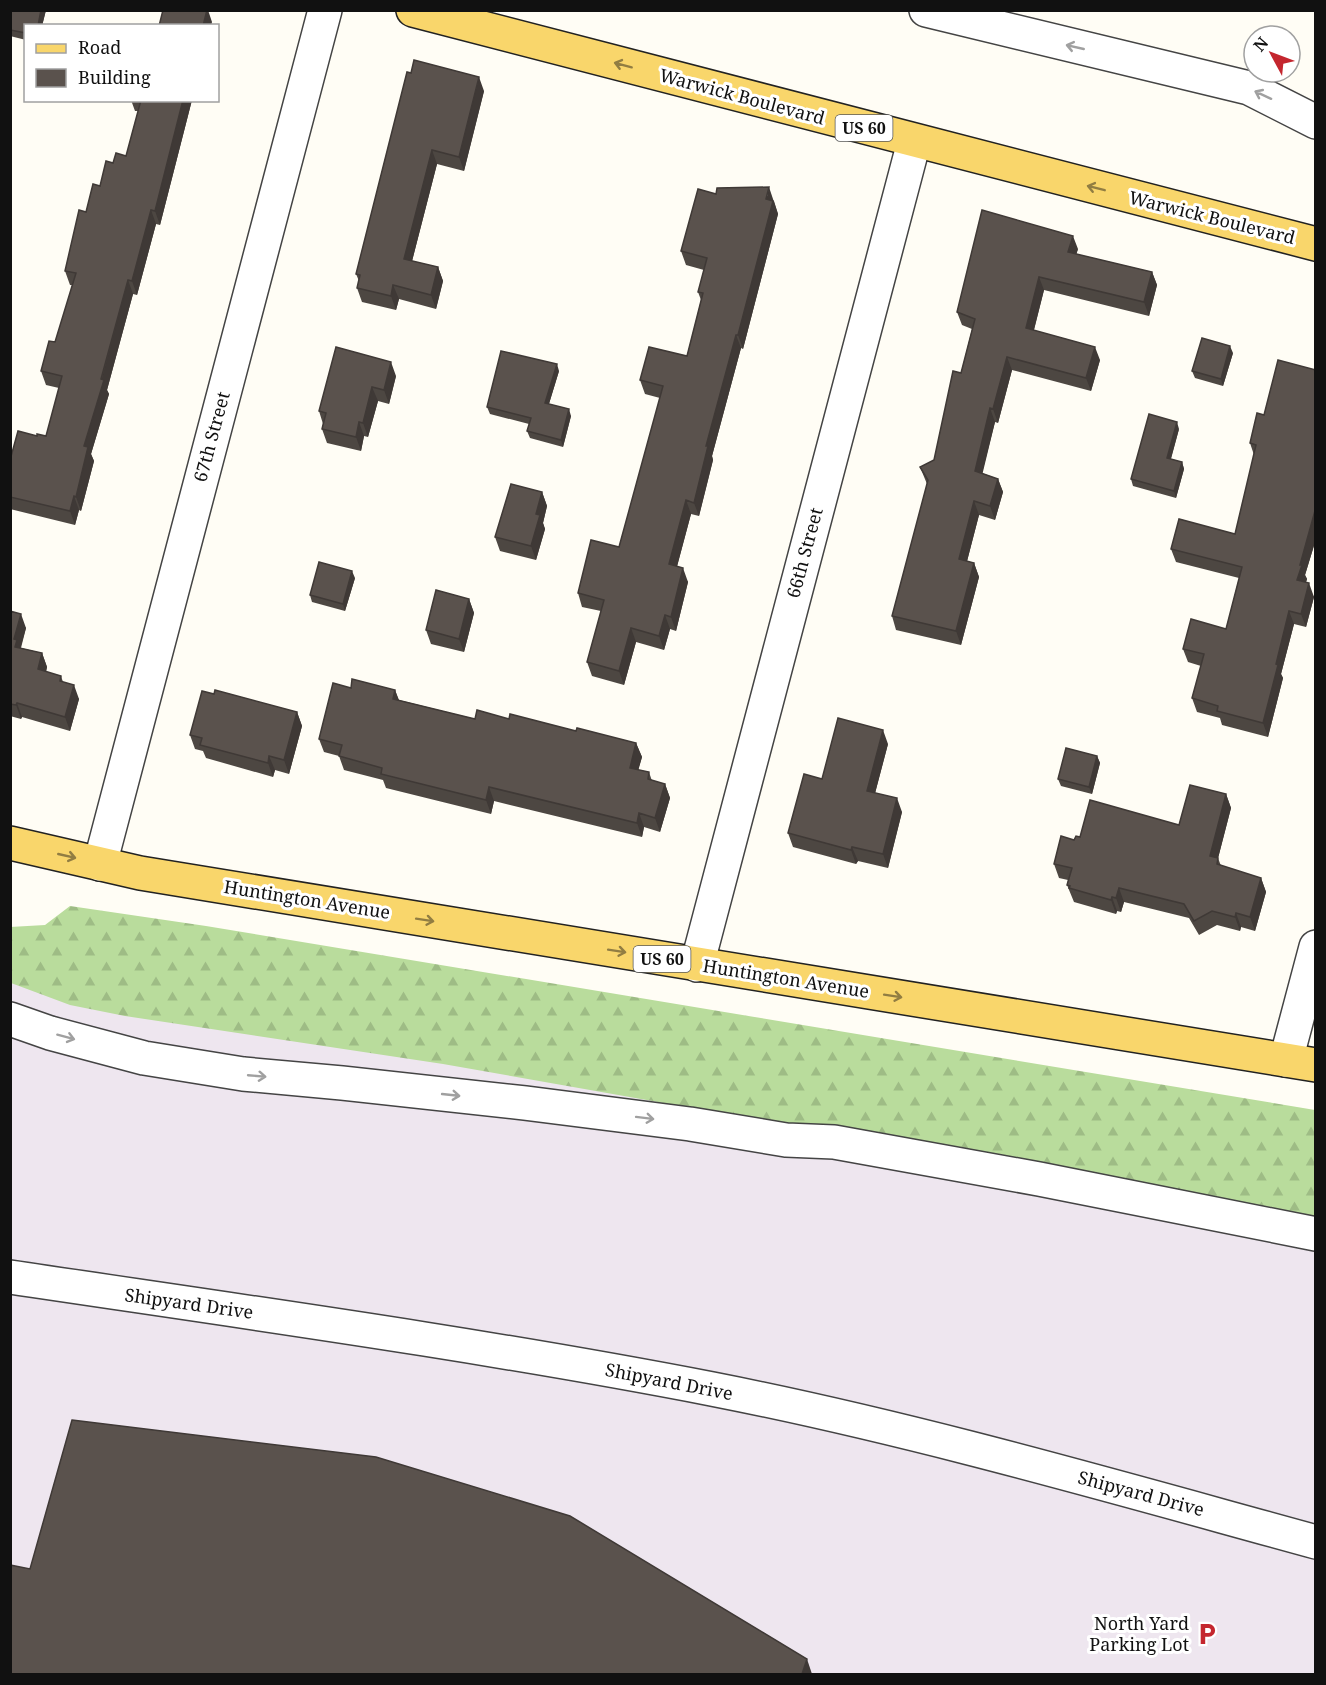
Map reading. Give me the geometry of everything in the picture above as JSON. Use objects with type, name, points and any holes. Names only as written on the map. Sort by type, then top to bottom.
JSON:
[{"type":"main road","name":"Warwick Boulevard","points":[[413,10],[1316,244]]},
{"type":"main road","name":"Huntington Avenue","points":[[10,843],[140,873],[1301,1062]]},
{"type":"street","name":"67th Street","points":[[100,864],[325,10]]},
{"type":"street","points":[[926,10],[1249,88],[1316,122]]},
{"type":"street","name":"66th Street","points":[[697,965],[914,141]]},
{"type":"street","points":[[1301,1062],[1316,947]]},
{"type":"street","points":[[10,1019],[144,1058],[232,1072],[525,1103],[690,1124],[786,1140],[834,1142],[1040,1179],[1316,1234]]},
{"type":"street","name":"Shipyard Drive","points":[[10,1277],[408,1336],[712,1389],[897,1429],[1316,1542]]},
{"type":"shaded area","points":[[11,957],[1315,1137],[1315,1674],[11,1674]]},
{"type":"green space","points":[[70,906],[206,926],[1315,1110],[1315,1218],[443,1064],[125,1016],[70,1005],[11,983],[10,927],[45,925]]},
{"type":"building","points":[[10,10],[41,10],[38,24],[24,24],[24,33],[10,30]]},
{"type":"building","points":[[163,10],[207,10],[204,24],[160,24]]},
{"type":"building","points":[[414,60],[479,77],[459,157],[432,150],[404,259],[438,267],[431,295],[393,285],[391,296],[357,288],[360,275],[356,274],[407,72],[411,73]]},
{"type":"building","points":[[140,102],[182,102],[155,211],[151,210],[132,281],[128,280],[101,379],[104,380],[84,446],[88,447],[76,497],[74,496],[70,511],[10,497],[10,460],[18,431],[46,436],[62,376],[41,371],[49,341],[55,342],[76,273],[65,271],[79,210],[86,212],[93,184],[100,186],[106,161],[113,163],[116,153],[126,156]]},
{"type":"building","points":[[769,187],[766,199],[773,201],[706,446],[708,446],[694,503],[686,500],[669,564],[683,568],[671,617],[665,615],[659,636],[631,628],[619,671],[587,662],[604,600],[578,593],[591,540],[619,547],[663,386],[640,380],[649,347],[687,356],[703,293],[698,292],[707,258],[681,251],[698,189],[716,194],[717,188]]},
{"type":"building","points":[[982,210],[1073,236],[1068,252],[1152,272],[1144,302],[1039,277],[1026,328],[1095,347],[1086,378],[1007,357],[993,409],[990,408],[975,471],[998,479],[990,506],[974,501],[959,559],[974,563],[956,631],[892,616],[928,480],[920,467],[934,460],[953,371],[961,373],[975,319],[957,312]]},
{"type":"building","points":[[1202,338],[1230,346],[1221,379],[1192,371]]},
{"type":"building","points":[[336,347],[391,362],[384,390],[372,387],[363,423],[359,422],[356,437],[322,429],[326,413],[319,411]]},
{"type":"building","points":[[501,351],[557,364],[545,403],[569,409],[561,440],[527,431],[531,418],[487,407]]},
{"type":"building","points":[[1278,360],[1316,370],[1316,507],[1297,580],[1309,583],[1301,614],[1289,611],[1263,723],[1217,711],[1218,706],[1192,698],[1204,654],[1183,649],[1191,619],[1226,629],[1242,567],[1171,549],[1179,519],[1235,534],[1256,445],[1250,443],[1257,413],[1264,415]]},
{"type":"building","points":[[1149,414],[1177,422],[1167,458],[1182,462],[1174,491],[1131,479]]},
{"type":"building","points":[[511,484],[542,492],[536,514],[540,515],[531,546],[495,537]]},
{"type":"building","points":[[319,562],[352,571],[343,604],[310,595]]},
{"type":"building","points":[[436,590],[469,599],[459,639],[426,630]]},
{"type":"building","points":[[10,611],[21,614],[14,639],[17,640],[15,647],[42,653],[38,669],[61,676],[60,681],[74,685],[65,717],[17,703],[16,705],[10,704]]},
{"type":"building","points":[[352,679],[395,690],[393,699],[475,719],[477,710],[509,719],[510,714],[636,743],[630,768],[649,772],[648,779],[665,784],[655,818],[639,813],[637,823],[489,787],[486,800],[381,774],[382,768],[339,756],[342,745],[319,739],[333,683],[351,688]]},
{"type":"building","points":[[215,690],[297,712],[284,760],[269,756],[268,763],[200,745],[202,738],[190,735],[202,691],[214,694]]},
{"type":"building","points":[[838,718],[883,730],[867,791],[897,798],[883,854],[852,847],[851,850],[788,833],[804,774],[822,779]]},
{"type":"building","points":[[1066,748],[1097,756],[1089,787],[1058,779]]},
{"type":"building","points":[[1190,785],[1226,794],[1210,856],[1218,858],[1217,864],[1261,878],[1250,917],[1236,913],[1235,917],[1212,911],[1194,921],[1184,904],[1119,888],[1116,898],[1112,897],[1111,900],[1069,888],[1070,886],[1067,885],[1072,868],[1054,864],[1061,836],[1074,840],[1076,836],[1080,837],[1090,800],[1179,825]]},
{"type":"building","points":[[72,1420],[376,1457],[570,1516],[807,1659],[802,1674],[10,1674],[10,1565],[30,1569]]},
{"type":"place","name":"North Yard Parking Lot","points":[[1207,1634]]}]
